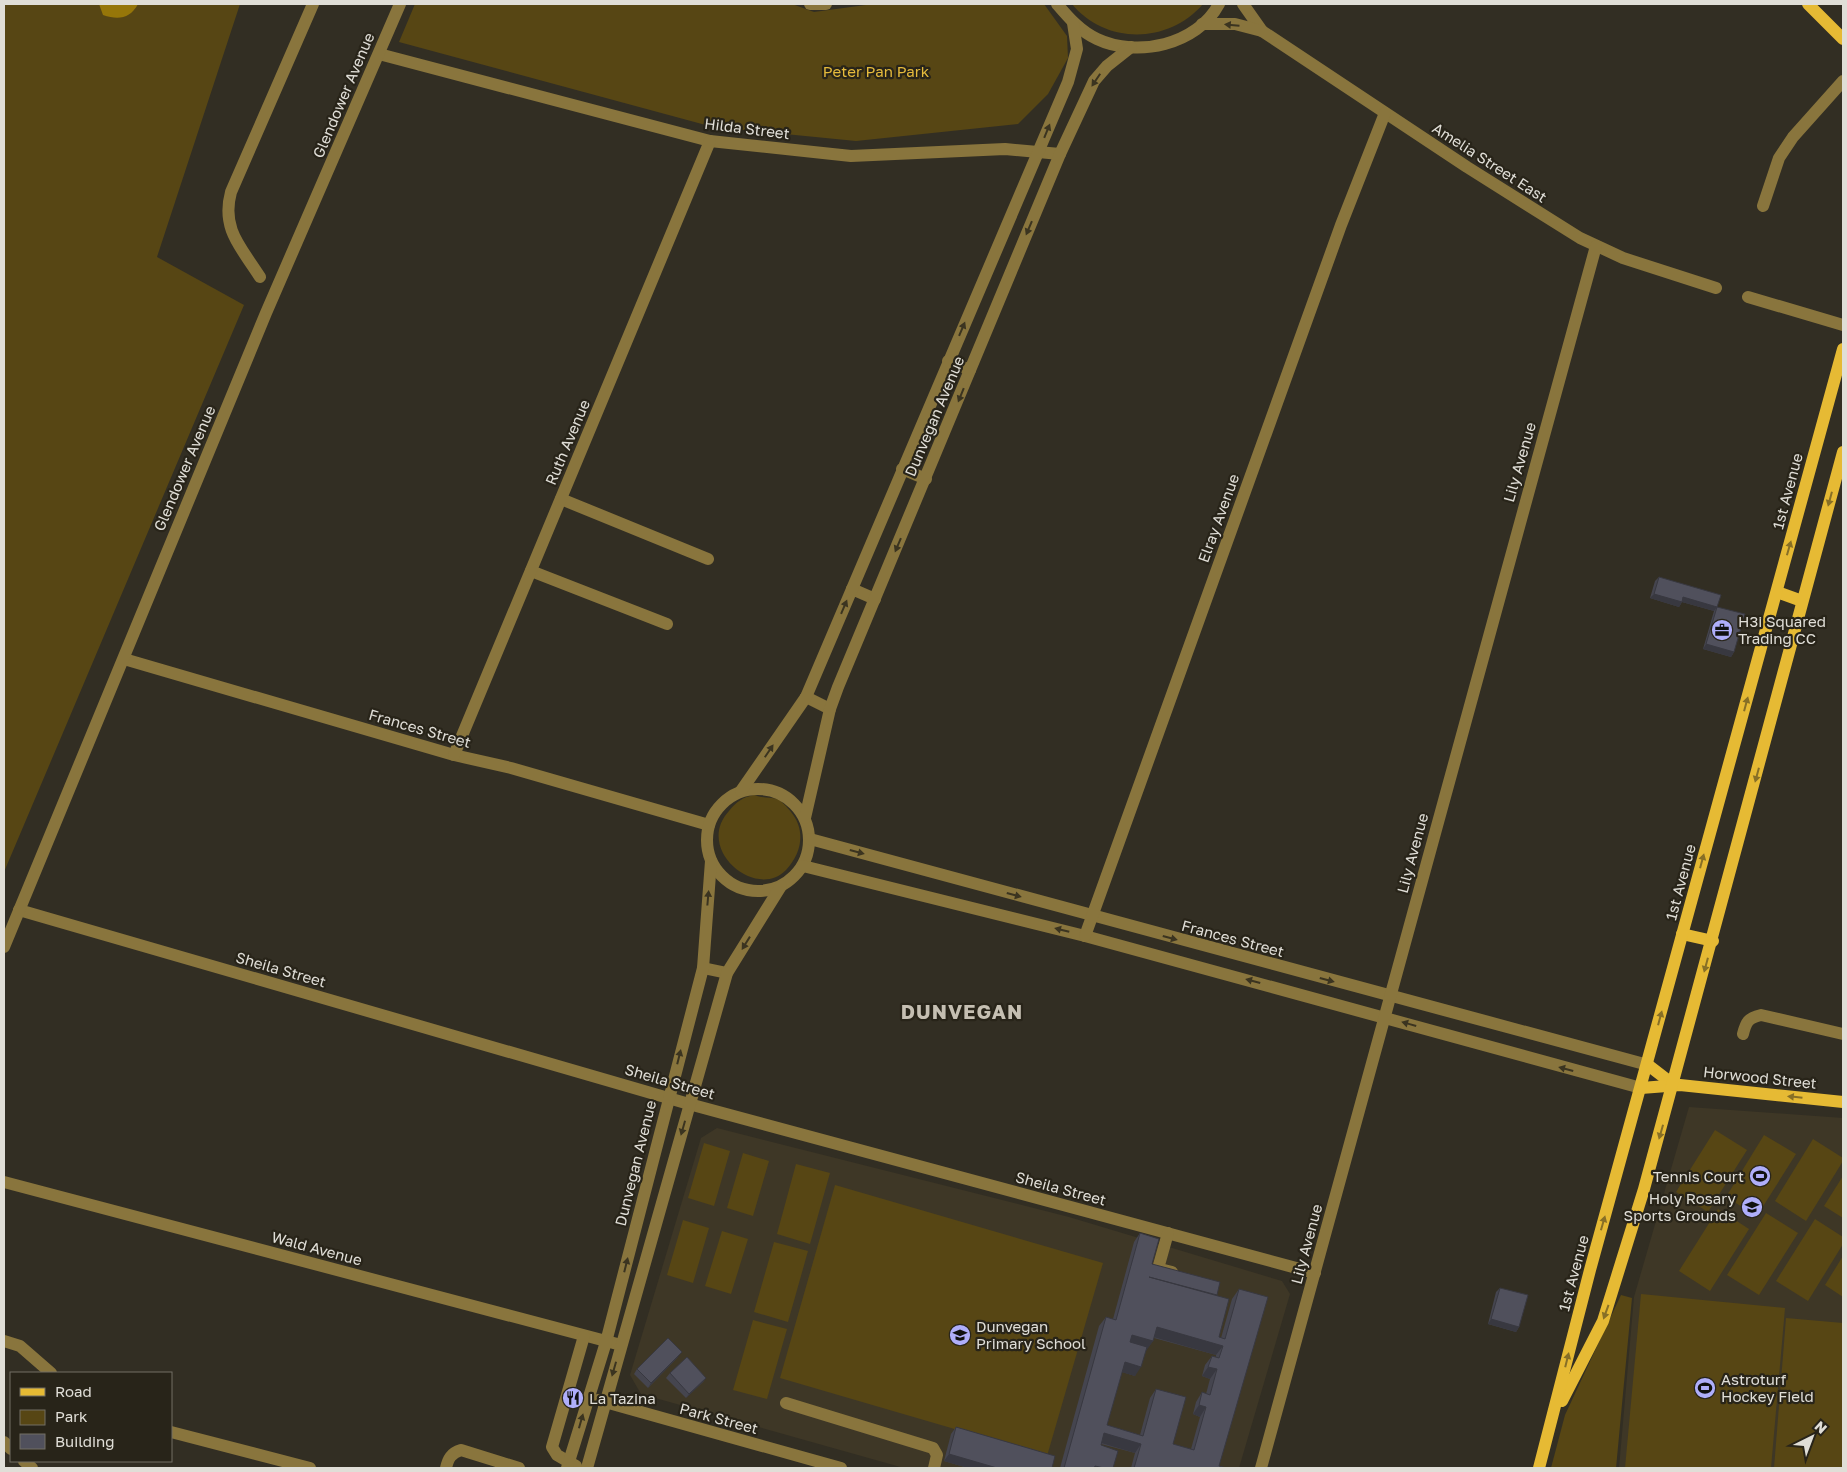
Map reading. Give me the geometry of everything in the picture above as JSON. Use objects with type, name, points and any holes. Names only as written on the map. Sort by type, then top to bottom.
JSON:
[{"type":"main road","points":[[1808,4],[1843,39]]},
{"type":"main road","name":"1st Avenue","points":[[1539,1468],[1590,1270],[1648,1065],[1682,934],[1843,350]]},
{"type":"main road","name":"1st Avenue","points":[[1551,1424],[1603,1321],[1612,1294],[1674,1085],[1843,452]]},
{"type":"main road","points":[[1776,592],[1802,600]]},
{"type":"main road","points":[[1682,934],[1713,941]]},
{"type":"main road","points":[[1648,1065],[1674,1085]]},
{"type":"main road","name":"Horwood Street","points":[[1641,1088],[1674,1085],[1843,1102]]},
{"type":"street","points":[[260,277],[233,236],[228,224],[227,207],[231,192],[313,4]]},
{"type":"street","name":"Glendower Avenue","points":[[4,947],[266,312],[379,54],[398,4]]},
{"type":"street","points":[[810,4],[826,4]]},
{"type":"street","points":[[1057,4],[1073,24],[1097,39],[1131,48],[1151,47],[1176,41],[1202,24],[1219,4]]},
{"type":"street","name":"Amelia Street East","points":[[1243,4],[1262,31]]},
{"type":"street","name":"Dunvegan Avenue","points":[[741,791],[806,697],[948,360],[1039,152],[1076,57],[1077,42],[1073,24]]},
{"type":"street","name":"Amelia Street East","points":[[1202,24],[1235,24],[1262,31],[1552,221],[1596,246],[1637,262],[1716,288]]},
{"type":"street","name":"Dunvegan Avenue","points":[[805,818],[830,709],[1060,154],[1094,81],[1107,66],[1131,48]]},
{"type":"street","name":"Hilda Street","points":[[379,54],[710,141],[851,156],[1005,149],[1060,154]]},
{"type":"street","points":[[1763,206],[1778,158],[1805,123],[1843,81]]},
{"type":"street","name":"Elray Avenue","points":[[1085,936],[1341,225],[1386,113]]},
{"type":"street","name":"Ruth Avenue","points":[[454,755],[710,141]]},
{"type":"street","name":"Lily Avenue","points":[[1261,1468],[1383,1017],[1596,246]]},
{"type":"street","points":[[1748,297],[1843,325]]},
{"type":"street","points":[[948,360],[970,370]]},
{"type":"street","points":[[902,469],[926,478]]},
{"type":"street","points":[[561,499],[708,560]]},
{"type":"street","points":[[531,571],[667,624]]},
{"type":"street","points":[[852,589],[875,599]]},
{"type":"street","name":"Frances Street","points":[[124,659],[454,755],[511,768],[709,825]]},
{"type":"street","points":[[806,697],[830,709]]},
{"type":"street","points":[[756,788],[778,792],[796,805],[805,818],[810,839],[803,866],[793,878],[781,886],[765,891],[749,890],[733,884],[720,874],[711,860],[707,843],[709,825],[716,810],[727,798],[741,791],[756,788]]},
{"type":"street","name":"Frances Street","points":[[810,839],[1092,917],[1648,1065]]},
{"type":"street","name":"Dunvegan Avenue","points":[[568,1466],[606,1342],[703,968],[711,860]]},
{"type":"street","points":[[803,866],[1085,936],[1641,1088]]},
{"type":"street","points":[[587,1468],[727,973],[781,886]]},
{"type":"street","name":"Sheila Street","points":[[20,910],[689,1104],[1315,1273]]},
{"type":"street","points":[[703,968],[727,973]]},
{"type":"street","points":[[1743,1034],[1745,1022],[1751,1017],[1761,1015],[1843,1034]]},
{"type":"street","name":"Wald Avenue","points":[[4,1182],[621,1346]]},
{"type":"street","points":[[1168,1233],[1159,1265],[1160,1269],[1185,1276]]},
{"type":"street","points":[[581,1468],[568,1466],[552,1447],[584,1336]]},
{"type":"street","points":[[4,1341],[20,1346],[50,1372]]},
{"type":"street","name":"Park Street","points":[[588,1397],[835,1467]]},
{"type":"street","points":[[786,1403],[933,1448],[937,1452],[934,1468]]},
{"type":"street","points":[[172,1432],[310,1468]]},
{"type":"street","points":[[446,1468],[448,1459],[454,1452],[460,1450],[519,1468]]},
{"type":"shaded area","points":[[99,4],[138,4],[131,13],[123,17],[114,18],[103,15]]},
{"type":"shaded area","name":"Holy Rosary Sports Grounds","points":[[1689,1107],[1843,1118],[1843,1468],[1619,1468],[1634,1297]]},
{"type":"shaded area","name":"Dunvegan Primary School","points":[[717,1128],[1069,1217],[1282,1281],[1290,1294],[1239,1468],[904,1468],[641,1394],[630,1375],[701,1138]]},
{"type":"green space","points":[[4,4],[240,4],[157,257],[244,305],[4,872]]},
{"type":"green space","name":"Peter Pan Park","points":[[415,4],[792,4],[814,12],[873,4],[1044,4],[1067,36],[1068,58],[1048,94],[1018,124],[856,141],[713,127],[399,42]]},
{"type":"green space","points":[[1072,4],[1203,4],[1189,17],[1173,27],[1137,34],[1119,33],[1102,27],[1086,17]]},
{"type":"green space","points":[[754,795],[781,801],[791,812],[799,826],[800,841],[796,856],[786,870],[774,878],[760,879],[746,875],[733,866],[724,855],[719,841],[720,826],[729,811],[740,800]]},
{"type":"green space","points":[[1715,1130],[1747,1150],[1708,1212],[1676,1192]]},
{"type":"green space","points":[[1764,1135],[1796,1154],[1757,1216],[1726,1197]]},
{"type":"green space","points":[[1813,1139],[1843,1158],[1843,1161],[1806,1221],[1775,1201]]},
{"type":"green space","points":[[704,1143],[730,1151],[714,1206],[688,1198]]},
{"type":"green space","points":[[743,1153],[769,1161],[753,1216],[727,1208]]},
{"type":"green space","points":[[796,1164],[830,1173],[810,1244],[777,1234]]},
{"type":"green space","points":[[1843,1176],[1843,1218],[1824,1206]]},
{"type":"green space","points":[[835,1185],[1103,1263],[1047,1456],[780,1378]]},
{"type":"green space","points":[[1718,1209],[1749,1229],[1710,1291],[1679,1271]]},
{"type":"green space","points":[[1766,1213],[1798,1233],[1759,1295],[1727,1275]]},
{"type":"green space","points":[[1815,1219],[1843,1237],[1843,1244],[1808,1301],[1776,1281]]},
{"type":"green space","points":[[683,1220],[709,1228],[693,1283],[667,1275]]},
{"type":"green space","points":[[722,1231],[748,1239],[731,1294],[705,1286]]},
{"type":"green space","points":[[774,1242],[808,1251],[788,1322],[754,1312]]},
{"type":"green space","points":[[1843,1256],[1843,1297],[1825,1285]]},
{"type":"green space","name":"Astroturf Hockey Field","points":[[1641,1294],[1785,1308],[1771,1468],[1625,1468]]},
{"type":"green space","points":[[1621,1295],[1632,1298],[1616,1468],[1551,1468],[1565,1415]]},
{"type":"green space","points":[[1786,1318],[1843,1323],[1843,1468],[1774,1468]]},
{"type":"green space","points":[[753,1320],[787,1329],[767,1399],[733,1390]]},
{"type":"building","points":[[1659,577],[1721,595],[1717,607],[1683,597],[1682,602],[1654,594]]},
{"type":"building","points":[[1717,607],[1745,614],[1734,652],[1706,644]]},
{"type":"building","points":[[1140,1233],[1159,1239],[1152,1264],[1220,1282],[1217,1295],[1149,1277],[1229,1299],[1219,1337],[1225,1339],[1239,1289],[1268,1297],[1219,1466],[1226,1468],[1134,1468],[1141,1444],[1104,1433],[1101,1445],[1118,1451],[1113,1468],[1095,1466],[1094,1468],[1064,1468],[1106,1317],[1116,1320]],"holes":[[[1157,1327],[1223,1346],[1219,1358],[1212,1356],[1208,1367],[1217,1369],[1210,1395],[1202,1392],[1199,1405],[1206,1407],[1194,1450],[1173,1444],[1186,1397],[1156,1389],[1143,1436],[1107,1425],[1125,1362],[1141,1367],[1147,1347],[1130,1342],[1132,1335],[1153,1341]]]},
{"type":"building","points":[[1500,1288],[1528,1295],[1519,1327],[1491,1319]]},
{"type":"building","points":[[668,1338],[682,1352],[651,1383],[637,1369]]},
{"type":"building","points":[[687,1357],[706,1378],[689,1394],[670,1373]]},
{"type":"building","points":[[956,1427],[1055,1456],[1052,1468],[997,1468],[949,1454]]},
{"type":"place","name":"H3i Squared Trading CC","points":[[1722,630]]},
{"type":"place","name":"Tennis Court","points":[[1760,1176]]},
{"type":"place","name":"Holy Rosary Sports Grounds","points":[[1752,1207]]},
{"type":"place","name":"Dunvegan Primary School","points":[[960,1335]]},
{"type":"place","name":"Astroturf Hockey Field","points":[[1705,1388]]},
{"type":"place","name":"La Tazina","points":[[573,1398]]},
{"type":"district","name":"DUNVEGAN","points":[[962,1011]]}]
